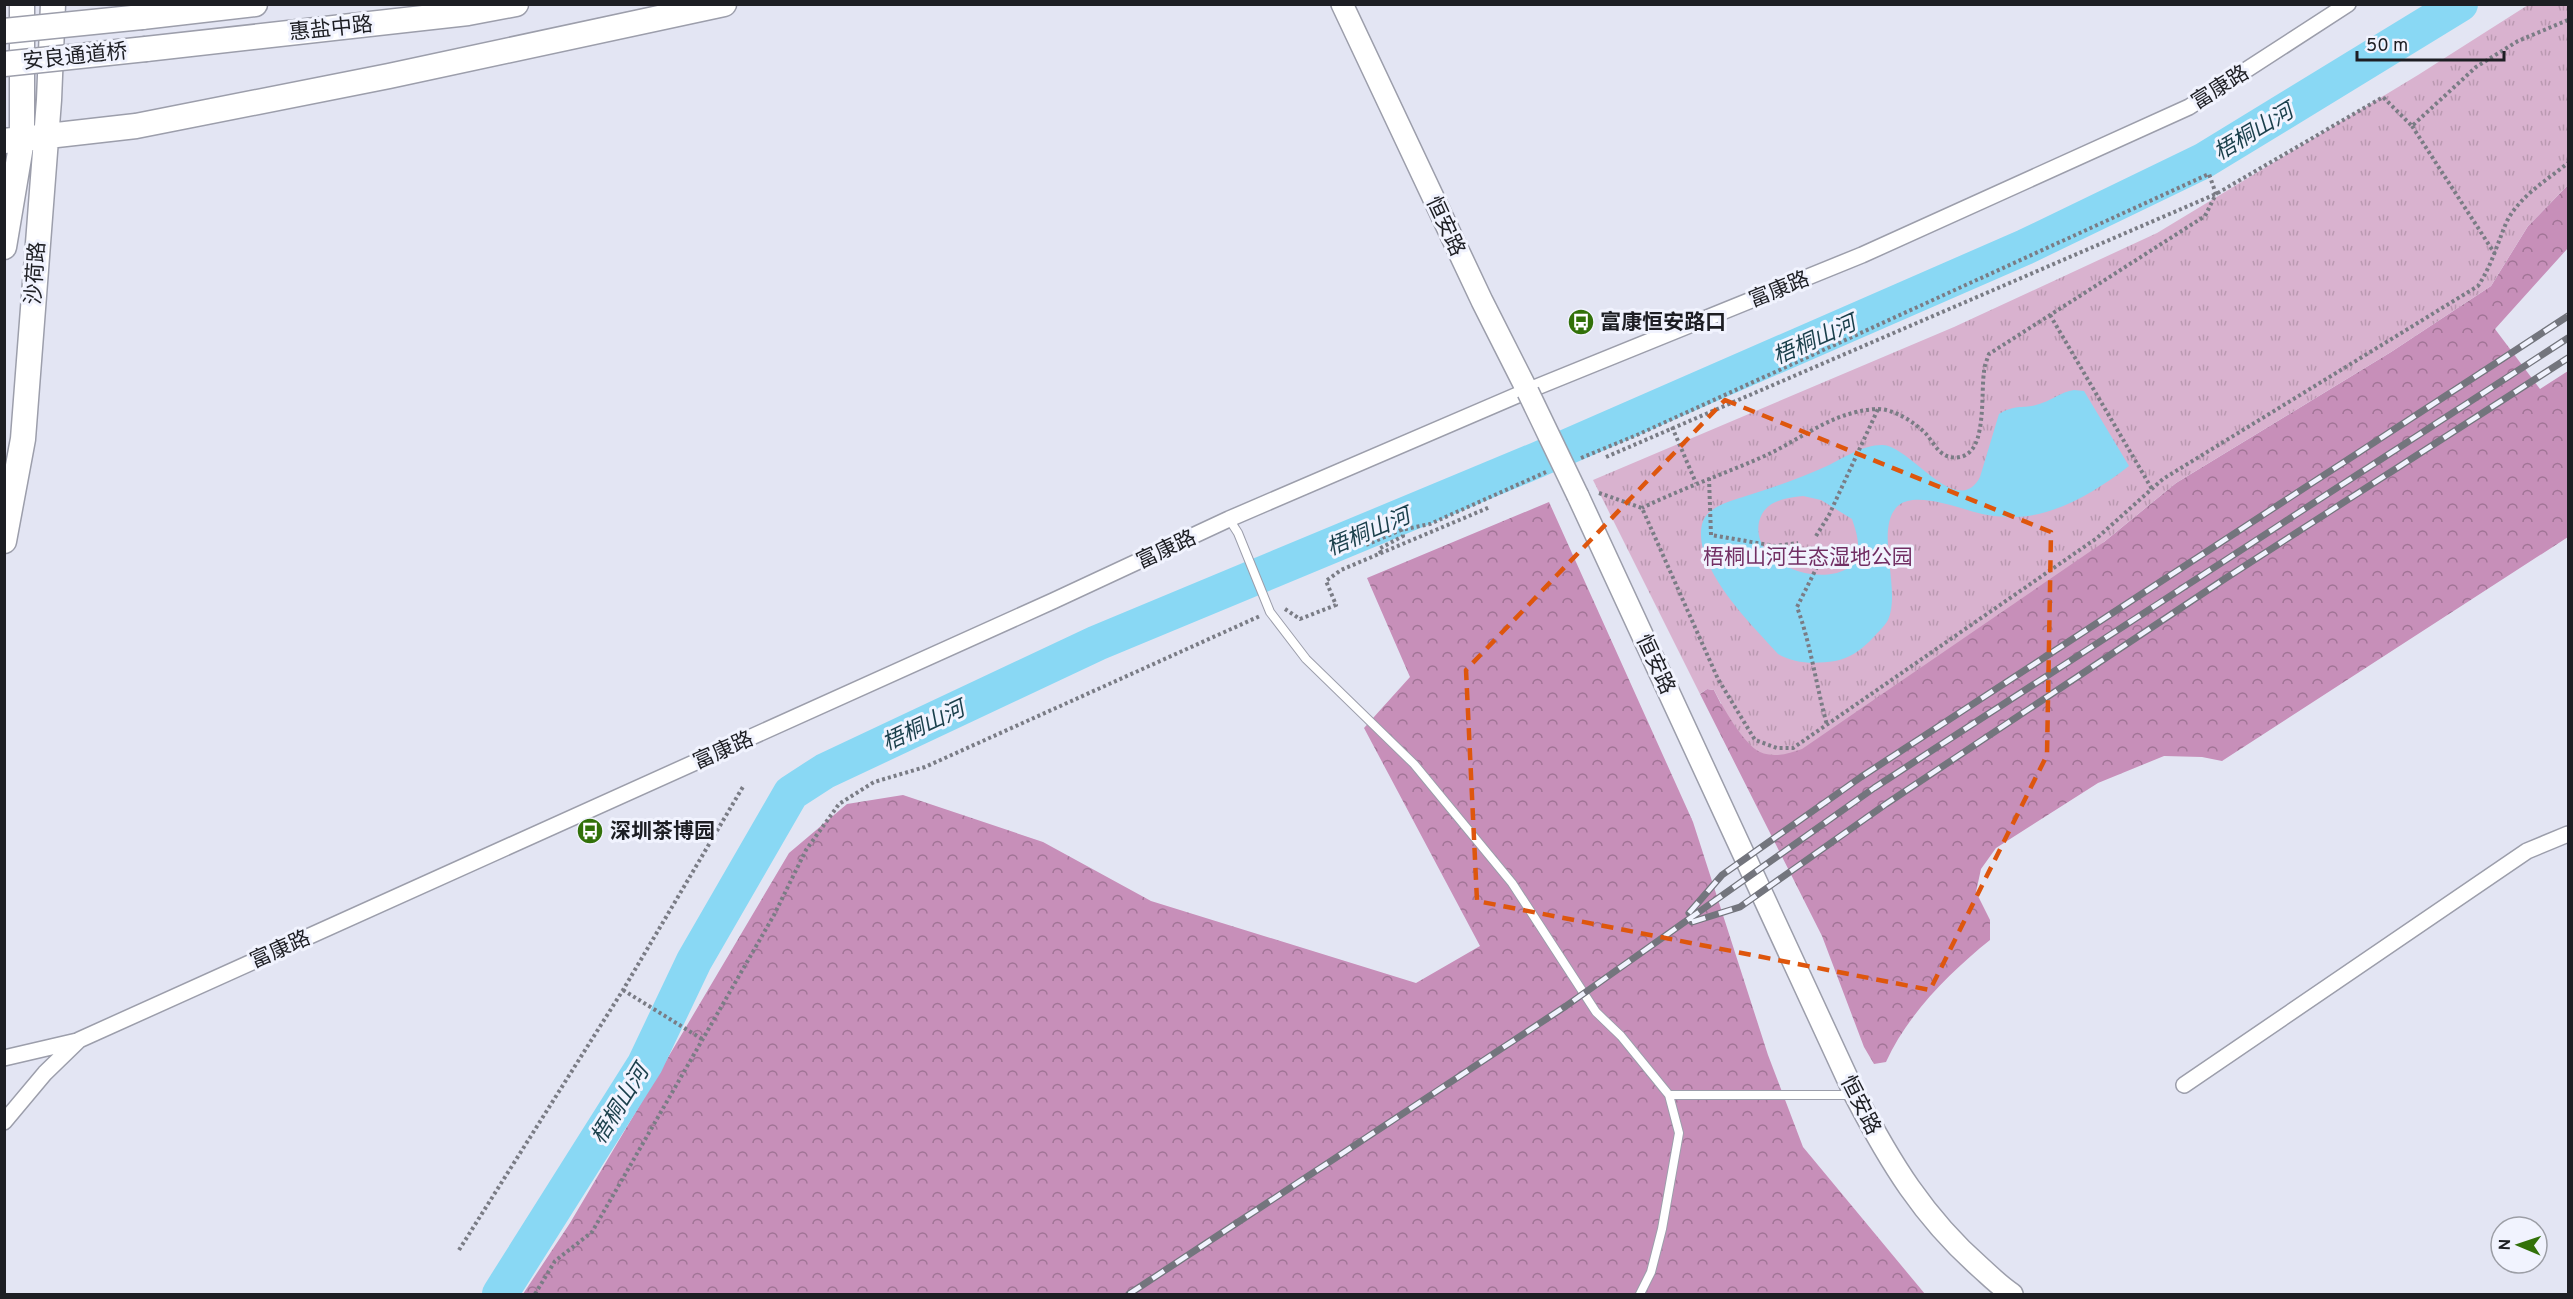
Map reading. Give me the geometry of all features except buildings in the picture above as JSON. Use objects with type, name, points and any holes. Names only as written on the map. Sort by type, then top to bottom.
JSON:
[{"type":"main road","name":"沙荷路","points":[[4,247],[22,4]]},
{"type":"main road","name":"沙荷路","points":[[4,540],[23,439],[46,137],[53,4]]},
{"type":"main road","name":"安良通道桥","points":[[4,31],[255,4]]},
{"type":"main road","name":"惠盐中路","points":[[146,49],[468,13],[516,4]]},
{"type":"main road","points":[[13,140],[171,119],[724,4]]},
{"type":"main road","name":"安良通道桥","points":[[4,64],[146,49]]},
{"type":"street","name":"恒安路","points":[[1342,4],[1482,301],[1578,496],[1855,1095],[1878,1140],[1912,1194],[1953,1244],[2012,1294]]},
{"type":"street","name":"富康路","points":[[4,1122],[45,1073],[80,1040],[1230,519],[1528,392],[1862,255],[2189,107],[2348,4]]},
{"type":"street","points":[[2184,1085],[2527,851],[2568,834]]},
{"type":"street","points":[[4,1058],[80,1040]]},
{"type":"lane","points":[[1230,519],[1238,533],[1270,612],[1306,658],[1414,764],[1512,883],[1596,1012],[1621,1036],[1669,1095],[1679,1134],[1662,1229],[1651,1272],[1640,1294]]},
{"type":"lane","points":[[1669,1095],[1855,1095]]},
{"type":"path","points":[[2412,126],[2476,67],[2518,41],[2568,20]]},
{"type":"path","points":[[1606,457],[1973,301],[2216,194],[2383,97],[2393,104],[2412,126],[2495,255]]},
{"type":"path","points":[[1642,508],[1718,679],[1755,740],[1778,748],[1793,748],[2097,538],[2163,479],[2478,286],[2489,270],[2508,220],[2522,200],[2568,163]]},
{"type":"path","points":[[1573,461],[1637,435],[2209,174],[2216,194],[2205,216],[1989,354],[1984,368],[1981,418],[1976,441],[1972,451],[1965,456],[1954,458],[1944,455],[1924,432],[1906,419],[1879,408],[1849,412],[1830,419],[1762,457],[1696,483],[1642,508],[1592,491],[1578,496]]},
{"type":"path","points":[[2050,315],[2152,489]]},
{"type":"path","points":[[1815,536],[1829,515],[1879,408]]},
{"type":"path","points":[[1672,427],[1696,483]]},
{"type":"path","points":[[1637,435],[1644,440]]},
{"type":"path","points":[[1366,545],[1401,530],[1430,524],[1552,470]]},
{"type":"path","points":[[1709,478],[1711,535],[1775,546],[1798,543]]},
{"type":"path","points":[[1300,619],[1336,605],[1326,581],[1341,570],[1490,507]]},
{"type":"path","points":[[1381,554],[1379,549],[1403,536],[1401,530]]},
{"type":"path","points":[[1813,549],[1817,567],[1797,607],[1807,635],[1815,683],[1827,725]]},
{"type":"path","points":[[535,1294],[555,1261],[592,1232],[774,915],[806,850],[839,804],[874,782],[925,767],[1270,612]]},
{"type":"path","points":[[459,1250],[623,990],[744,785]]},
{"type":"path","points":[[623,990],[702,1039]]},
{"type":"highlighted area","points":[[1725,400],[2051,532],[2047,755],[1930,990],[1477,901],[1466,670]]},
{"type":"green space","name":"梧桐山河生态湿地公园","points":[[2528,5],[2568,5],[2568,185],[2528,226],[2491,286],[2391,352],[2176,483],[2104,542],[1802,749],[1776,755],[1760,752],[1741,734],[1714,690],[1707,689],[1700,694],[1593,480],[1954,327],[2157,233],[2418,75]]},
{"type":"green space","points":[[2568,185],[2568,248],[2495,329],[2540,389],[2568,371],[2568,537],[2222,761],[2202,757],[2164,756],[2098,783],[1996,848],[1981,869],[1976,892],[1990,920],[1990,940],[1931,995],[1905,1028],[1886,1062],[1874,1064],[1864,1047],[1822,936],[1700,694],[1707,689],[1714,690],[1721,704],[2104,542],[2176,483],[2391,352],[2491,286],[2528,226]]},
{"type":"green space","points":[[1549,502],[1693,822],[1768,1055],[1803,1147],[1925,1294],[523,1294],[570,1223],[789,853],[847,804],[903,795],[1043,842],[1151,901],[1416,983],[1480,946],[1364,728],[1410,677],[1367,578]]},
{"type":"water","points":[[2074,390],[2084,391],[2129,466],[2106,483],[2069,504],[2028,516],[1987,515],[1928,500],[1907,501],[1899,505],[1892,515],[1888,528],[1892,592],[1888,620],[1870,641],[1850,656],[1835,661],[1813,663],[1791,660],[1778,654],[1737,608],[1711,569],[1702,546],[1701,530],[1706,516],[1719,506],[1777,486],[1860,450],[1882,445],[1893,448],[1946,486],[1959,490],[1970,488],[1980,477],[1999,414],[2011,409],[2036,405]],"holes":[[[1803,496],[1821,500],[1852,519],[1858,546],[1857,555],[1850,567],[1836,573],[1819,575],[1801,572],[1783,565],[1769,554],[1760,540],[1759,522],[1765,509],[1789,498]]]},
{"type":"waterway","name":"梧桐山河","points":[[500,1294],[645,1064],[694,961],[791,793],[825,771],[1097,643],[1537,460],[2025,247],[2203,161],[2460,4]]},
{"type":"railway","points":[[1689,913],[1722,875],[1861,777],[2568,316]]},
{"type":"railway","points":[[1129,1294],[1566,1006],[1874,788],[2568,338]]},
{"type":"railway","points":[[1692,922],[1740,907],[1886,804],[2226,578],[2568,358]]},
{"type":"place","name":"富康恒安路口","points":[[1581,322]]},
{"type":"place","name":"深圳茶博园","points":[[590,831]]}]
